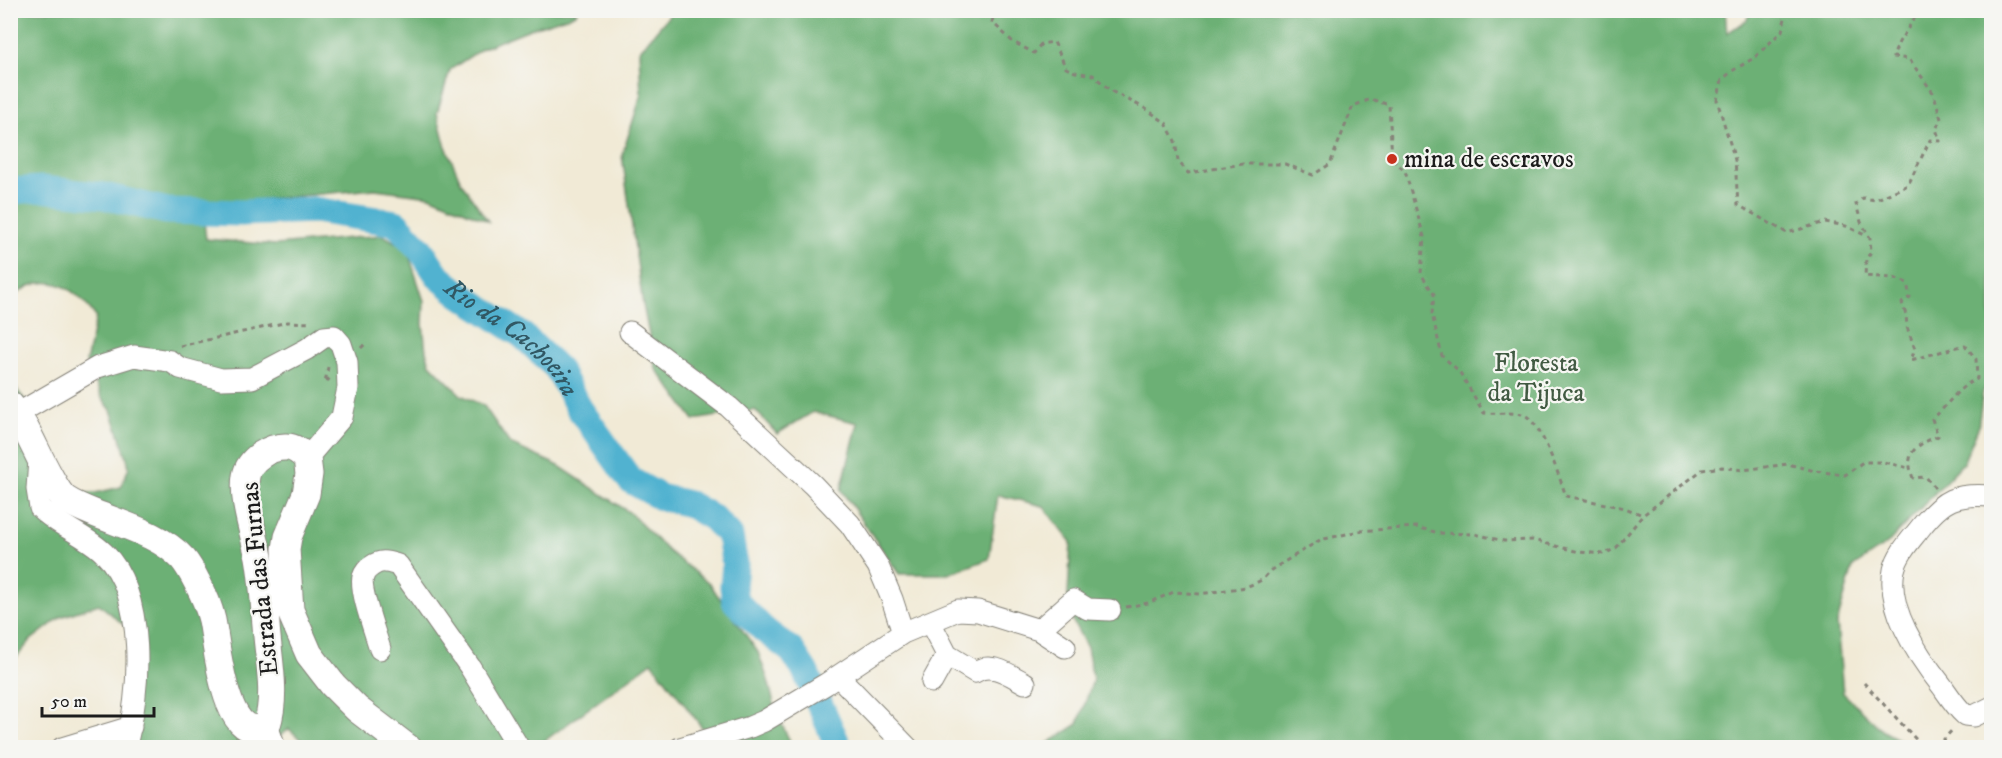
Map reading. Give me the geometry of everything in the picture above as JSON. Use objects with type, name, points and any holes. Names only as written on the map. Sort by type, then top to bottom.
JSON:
[{"type":"main road","name":"Estrada das Furnas","points":[[14,409],[39,459],[60,494],[67,500],[150,537],[171,549],[184,560],[197,582],[212,617],[222,673],[233,712],[245,727],[271,736],[271,691],[261,567],[246,492],[246,474],[254,460],[268,450],[288,447],[307,458],[309,474],[306,494],[288,537],[286,549],[290,610],[309,654],[333,685],[357,709],[408,747]]},
{"type":"street","points":[[630,332],[719,399],[813,485],[850,524],[878,566],[903,633]]},
{"type":"street","points":[[14,409],[98,367],[134,356],[170,362],[180,368],[221,379],[252,378],[324,337],[334,336],[347,362],[348,388],[342,417],[307,458]]},
{"type":"street","points":[[39,459],[37,489],[40,508],[103,551],[114,564],[128,590],[133,610],[137,667],[128,737],[62,747]]},
{"type":"street","points":[[1992,496],[1970,494],[1957,496],[1944,502],[1927,519],[1898,559],[1894,568],[1893,585],[1900,616],[1912,644],[1931,673],[1965,715],[1974,716],[1992,707]]},
{"type":"street","points":[[380,649],[362,588],[363,577],[369,567],[378,562],[388,561],[398,565],[470,667],[519,747]]},
{"type":"street","points":[[1039,630],[1073,600],[1088,609],[1110,610]]},
{"type":"street","points":[[680,747],[750,727],[786,709],[903,633],[958,610],[978,611],[1039,630],[1065,647]]},
{"type":"street","points":[[930,622],[947,655],[975,672],[980,668],[1000,669],[1025,683]]},
{"type":"street","points":[[932,682],[947,655]]},
{"type":"street","points":[[832,680],[908,747]]},
{"type":"path","points":[[995,10],[992,22],[1013,42],[1034,53],[1041,44],[1054,42],[1066,68],[1093,75],[1111,91],[1146,109],[1166,123],[1174,141],[1178,161],[1188,173],[1243,164],[1285,164],[1313,175],[1330,164],[1353,106],[1371,99],[1389,105],[1392,159],[1406,171],[1424,237],[1421,274],[1434,294],[1432,314],[1442,356],[1459,371],[1484,413],[1522,414],[1532,419],[1552,454],[1566,496],[1625,508],[1643,515]]},
{"type":"path","points":[[1787,10],[1782,31],[1754,58],[1732,70],[1722,80],[1717,100],[1735,160],[1738,205],[1787,233],[1825,222],[1846,226],[1870,238]]},
{"type":"path","points":[[1920,10],[1899,42],[1893,57],[1909,59],[1934,94],[1941,119],[1936,129],[1940,141],[1930,140],[1908,185],[1875,200],[1863,198],[1856,204],[1861,222],[1870,238],[1871,252],[1866,259],[1865,276],[1894,278],[1907,283],[1910,297],[1902,303],[1906,315],[1906,327],[1916,350],[1911,360],[1965,345],[1976,359],[1977,379],[1965,384],[1944,409],[1932,419],[1938,436],[1917,445],[1910,455],[1909,468],[1913,478],[1926,477],[1941,494],[1944,502]]},
{"type":"path","points":[[169,348],[288,322],[315,323]]},
{"type":"path","points":[[334,336],[325,383],[367,342]]},
{"type":"path","points":[[1110,610],[1148,603],[1174,592],[1200,594],[1246,587],[1262,580],[1271,570],[1320,540],[1349,533],[1416,527],[1439,533],[1475,534],[1504,541],[1533,540],[1578,552],[1605,554],[1617,548],[1643,515],[1702,470],[1722,467],[1743,470],[1788,464],[1845,475],[1863,462],[1883,462],[1909,468]]},
{"type":"path","points":[[1864,683],[1924,747]]},
{"type":"path","points":[[1936,747],[1965,715]]},
{"type":"green space","name":"Floresta da Tijuca","points":[[1725,10],[1727,33],[1746,21],[1751,11],[1991,11],[1991,383],[1983,391],[1978,428],[1963,463],[1886,545],[1853,567],[1837,623],[1843,693],[1883,731],[1913,747],[1042,747],[1078,724],[1093,680],[1087,648],[1067,610],[1071,542],[1043,506],[998,495],[989,559],[948,574],[899,574],[841,490],[858,423],[813,412],[777,434],[755,410],[694,420],[656,369],[643,305],[622,155],[641,96],[639,51],[673,11]]},
{"type":"green space","points":[[11,11],[577,11],[576,14],[483,48],[450,70],[437,113],[445,144],[461,182],[488,221],[430,196],[375,189],[202,205],[206,239],[276,245],[383,235],[407,249],[424,301],[423,324],[430,364],[461,395],[484,406],[510,444],[559,466],[629,512],[668,551],[709,583],[758,652],[777,715],[793,747],[717,747],[652,662],[536,747],[309,747],[289,729],[265,747],[125,747],[130,702],[130,630],[99,604],[61,617],[31,640],[11,664],[11,382],[27,403],[73,493],[95,493],[121,487],[129,467],[111,410],[102,398],[86,362],[96,317],[77,295],[61,285],[42,283],[32,285],[11,297]]},
{"type":"waterway","name":"Rio da Cachoeira","points":[[10,191],[42,189],[104,196],[167,211],[241,213],[314,210],[396,223],[420,249],[439,277],[461,295],[522,335],[557,368],[579,408],[630,480],[660,497],[689,504],[713,518],[730,536],[735,565],[733,587],[735,601],[764,630],[792,651],[805,671],[839,748]]},
{"type":"place","name":"mina de escravos","points":[[1392,159]]}]
